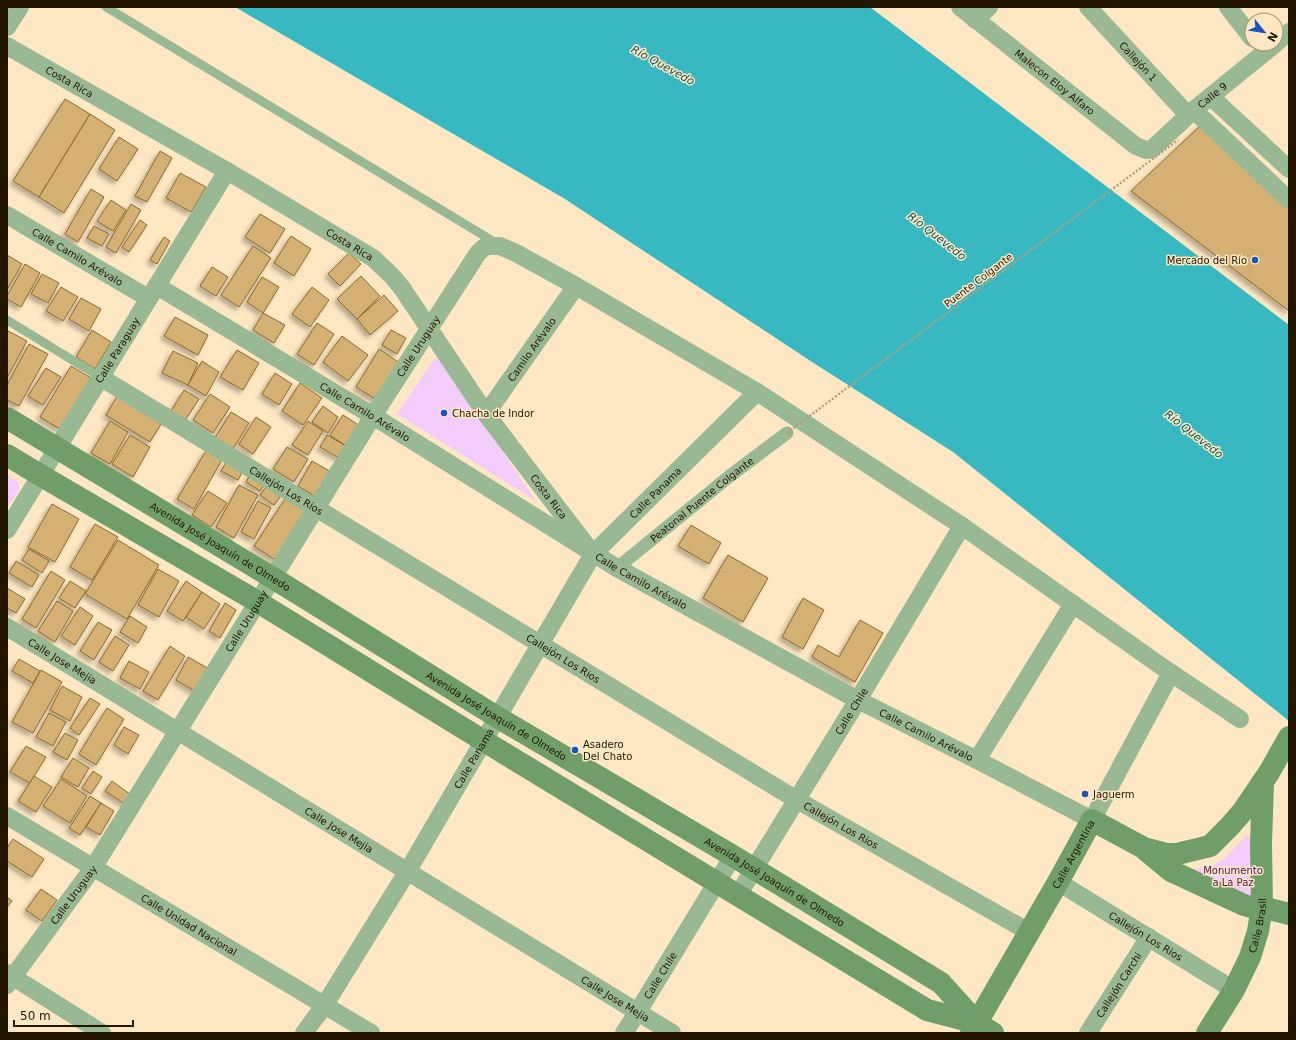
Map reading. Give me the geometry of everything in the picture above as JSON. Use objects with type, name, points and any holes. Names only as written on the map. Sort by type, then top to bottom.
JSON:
[{"type":"main road","name":"Avenida José Joaquín de Olmedo","points":[[7,418],[273,578],[497,717],[733,856],[941,983],[980,1030]]},
{"type":"main road","points":[[7,455],[258,602],[927,1010],[980,1030]]},
{"type":"main road","name":"Calle Camilo Arévalo","points":[[1142,847],[1166,854],[1177,854],[1210,846],[1243,811],[1267,776],[1289,737]]},
{"type":"main road","name":"Calle Brasil","points":[[1207,1033],[1234,990],[1250,957],[1258,931],[1262,907],[1261,844],[1267,776]]},
{"type":"main road","name":"Calle Camilo Arévalo","points":[[1092,820],[1142,847],[1172,871],[1244,905],[1251,907],[1262,907],[1289,914]]},
{"type":"main road","name":"Calle Argentina","points":[[980,1030],[1029,932],[1092,820]]},
{"type":"street","points":[[7,27],[20,7]]},
{"type":"street","name":"Malecon Eloy Alfaro","points":[[960,7],[1136,146],[1146,150],[1152,149]]},
{"type":"street","points":[[976,20],[989,7]]},
{"type":"street","name":"Callejón 1","points":[[1088,7],[1192,112]]},
{"type":"street","points":[[1228,7],[1244,28]]},
{"type":"street","name":"Costa Rica","points":[[7,46],[227,171],[373,258],[402,288],[486,414],[594,554]]},
{"type":"street","name":"Calle 9","points":[[1152,149],[1261,52]]},
{"type":"street","points":[[1211,97],[1289,169]]},
{"type":"street","points":[[1192,112],[1201,117],[1289,200]]},
{"type":"street","name":"Calle Paraguay","points":[[7,530],[227,171]]},
{"type":"street","name":"Calle Camilo Arévalo","points":[[7,215],[153,292],[373,416],[617,568],[858,700],[1092,820]]},
{"type":"street","name":"Calle Uruguay","points":[[9,978],[93,868],[373,416],[481,250],[490,245],[500,246]]},
{"type":"street","points":[[500,246],[513,251],[576,286],[757,392],[962,526],[1170,673],[1240,719]]},
{"type":"street","name":"Camilo Arévalo","points":[[486,414],[576,286]]},
{"type":"street","name":"Callejón Los Rios","points":[[100,377],[797,800],[1029,932]]},
{"type":"street","name":"Calle Panama","points":[[304,1033],[324,1006],[407,872],[594,554],[757,392]]},
{"type":"street","name":"Peatonal Puente Colgante","points":[[617,568],[730,475],[787,433]]},
{"type":"street","name":"Calle Chile","points":[[738,895],[858,700],[962,526]]},
{"type":"street","points":[[977,760],[1073,604]]},
{"type":"street","name":"Calle Jose Mejia","points":[[7,627],[672,1033]]},
{"type":"street","name":"Calle Argentina","points":[[1092,820],[1170,673]]},
{"type":"street","name":"Calle Unidad Nacional","points":[[7,816],[371,1033]]},
{"type":"street","name":"Calle Chile","points":[[624,1033],[733,856]]},
{"type":"street","name":"Callejón Los Rios","points":[[1058,882],[1234,990]]},
{"type":"street","name":"Callejón Carchi","points":[[1088,1033],[1149,937]]},
{"type":"street","points":[[9,978],[102,1033]]},
{"type":"lane","points":[[106,7],[500,246]]},
{"type":"lane","points":[[7,320],[100,377]]},
{"type":"path","name":"Puente Colgante","points":[[787,433],[1178,140]]},
{"type":"green space","points":[[435,358],[441,359],[536,501],[397,414]]},
{"type":"green space","points":[[7,475],[18,482],[20,488],[7,508]]},
{"type":"green space","name":"Monumento a La Paz","points":[[1247,835],[1250,837],[1251,906],[1193,870],[1213,865],[1224,859]]},
{"type":"water","name":"Río Quevedo","points":[[235,7],[870,7],[1289,325],[1289,721],[953,452],[812,362],[565,199]]},
{"type":"building","points":[[65,99],[90,114],[39,197],[13,181]]},
{"type":"building","points":[[90,114],[115,130],[64,213],[39,197]]},
{"type":"building","name":"Mercado del Río","points":[[1202,124],[1289,208],[1289,311],[1131,191]]},
{"type":"building","points":[[119,137],[138,149],[117,181],[99,169]]},
{"type":"building","points":[[160,151],[172,158],[147,202],[135,196]]},
{"type":"building","points":[[180,173],[206,187],[191,212],[166,198]]},
{"type":"building","points":[[91,189],[104,197],[78,242],[65,234]]},
{"type":"building","points":[[111,200],[126,210],[113,231],[97,221]]},
{"type":"building","points":[[131,204],[141,210],[116,253],[106,247]]},
{"type":"building","points":[[260,214],[285,229],[270,253],[245,237]]},
{"type":"building","points":[[140,220],[147,225],[129,252],[122,247]]},
{"type":"building","points":[[94,226],[109,234],[102,246],[87,238]]},
{"type":"building","points":[[291,236],[311,249],[294,276],[274,263]]},
{"type":"building","points":[[164,237],[170,241],[157,264],[150,260]]},
{"type":"building","points":[[253,246],[271,258],[239,307],[221,295]]},
{"type":"building","points":[[349,253],[361,264],[340,286],[328,274]]},
{"type":"building","points":[[7,255],[22,264],[7,290]]},
{"type":"building","points":[[25,264],[40,273],[21,307],[7,299],[7,296]]},
{"type":"building","points":[[212,267],[228,277],[216,296],[200,286]]},
{"type":"building","points":[[42,274],[59,283],[48,303],[31,294]]},
{"type":"building","points":[[361,276],[380,296],[357,319],[337,299]]},
{"type":"building","points":[[262,277],[279,287],[263,313],[247,302]]},
{"type":"building","points":[[61,287],[78,297],[63,321],[46,311]]},
{"type":"building","points":[[312,287],[329,300],[310,327],[292,314]]},
{"type":"building","points":[[384,295],[398,311],[370,335],[357,319]]},
{"type":"building","points":[[81,298],[101,309],[89,331],[69,319]]},
{"type":"building","points":[[263,313],[285,325],[274,343],[253,330]]},
{"type":"building","points":[[175,317],[208,335],[198,355],[164,336]]},
{"type":"building","points":[[317,323],[334,334],[314,365],[297,354]]},
{"type":"building","points":[[92,330],[111,342],[95,369],[76,357]]},
{"type":"building","points":[[391,330],[406,338],[397,354],[382,345]]},
{"type":"building","points":[[8,331],[27,341],[7,378],[7,333]]},
{"type":"building","points":[[342,336],[368,355],[348,381],[323,362]]},
{"type":"building","points":[[29,344],[48,354],[19,406],[7,400],[7,385]]},
{"type":"building","points":[[379,349],[400,363],[377,400],[356,387]]},
{"type":"building","points":[[237,350],[259,363],[243,390],[220,377]]},
{"type":"building","points":[[173,351],[198,363],[188,385],[162,373]]},
{"type":"building","points":[[202,361],[219,372],[206,396],[188,385]]},
{"type":"building","points":[[71,366],[91,378],[60,429],[40,417]]},
{"type":"building","points":[[46,368],[61,377],[43,405],[28,396]]},
{"type":"building","points":[[275,373],[292,384],[279,405],[262,394]]},
{"type":"building","points":[[300,383],[322,398],[303,425],[282,411]]},
{"type":"building","points":[[184,390],[199,399],[182,425],[168,416]]},
{"type":"building","points":[[119,393],[163,421],[150,442],[106,415]]},
{"type":"building","points":[[210,394],[230,407],[213,433],[193,420]]},
{"type":"building","points":[[323,406],[338,417],[328,433],[312,422]]},
{"type":"building","points":[[231,412],[249,423],[231,452],[213,441]]},
{"type":"building","points":[[343,415],[360,426],[346,446],[330,435]]},
{"type":"building","points":[[256,417],[271,427],[253,454],[239,444]]},
{"type":"building","points":[[110,421],[128,432],[110,464],[91,453]]},
{"type":"building","points":[[308,421],[323,431],[308,455],[292,445]]},
{"type":"building","points":[[130,435],[150,447],[133,477],[112,464]]},
{"type":"building","points":[[327,435],[346,446],[339,458],[320,447]]},
{"type":"building","points":[[287,447],[308,459],[294,482],[273,469]]},
{"type":"building","points":[[207,449],[223,458],[194,509],[177,499]]},
{"type":"building","points":[[227,461],[243,471],[238,480],[221,471]]},
{"type":"building","points":[[312,461],[331,472],[316,497],[298,486]]},
{"type":"building","points":[[251,473],[266,482],[260,491],[246,482]]},
{"type":"building","points":[[269,483],[283,493],[274,505],[260,495]]},
{"type":"building","points":[[239,485],[258,495],[234,538],[216,527]]},
{"type":"building","points":[[208,491],[227,503],[211,527],[192,515]]},
{"type":"building","points":[[287,496],[309,510],[275,560],[254,546]]},
{"type":"building","points":[[258,501],[271,508],[254,539],[241,532]]},
{"type":"building","points":[[52,504],[79,519],[55,562],[28,547]]},
{"type":"building","points":[[95,524],[118,537],[92,580],[70,567]]},
{"type":"building","points":[[691,525],[721,543],[709,564],[678,546]]},
{"type":"building","points":[[118,540],[159,565],[127,619],[85,594]]},
{"type":"building","points":[[29,549],[49,561],[42,573],[22,560]]},
{"type":"building","points":[[728,555],[768,578],[743,622],[703,598]]},
{"type":"building","points":[[16,561],[39,575],[32,587],[9,573]]},
{"type":"building","points":[[158,569],[179,581],[159,617],[138,605]]},
{"type":"building","points":[[51,571],[65,580],[36,628],[22,619]]},
{"type":"building","points":[[70,581],[86,591],[75,608],[59,598]]},
{"type":"building","points":[[186,581],[202,592],[183,621],[167,611]]},
{"type":"building","points":[[7,588],[25,599],[16,613],[7,608]]},
{"type":"building","points":[[202,592],[220,604],[204,629],[186,617]]},
{"type":"building","points":[[803,598],[824,610],[803,649],[782,637]]},
{"type":"building","points":[[57,601],[73,611],[55,642],[38,631]]},
{"type":"building","points":[[225,603],[236,610],[220,638],[209,631]]},
{"type":"building","points":[[80,607],[93,616],[75,645],[61,636]]},
{"type":"building","points":[[130,616],[147,627],[138,643],[120,632]]},
{"type":"building","points":[[860,620],[883,633],[855,682],[812,657],[818,645],[839,657]]},
{"type":"building","points":[[98,622],[112,630],[94,660],[80,651]]},
{"type":"building","points":[[115,636],[129,645],[113,671],[99,662]]},
{"type":"building","points":[[170,646],[185,656],[158,700],[143,691]]},
{"type":"building","points":[[188,657],[211,670],[198,693],[176,680]]},
{"type":"building","points":[[19,659],[40,671],[33,683],[12,671]]},
{"type":"building","points":[[129,661],[149,672],[140,689],[120,678]]},
{"type":"building","points":[[41,670],[62,682],[33,733],[12,722]]},
{"type":"building","points":[[62,686],[82,697],[70,721],[50,710]]},
{"type":"building","points":[[90,698],[100,704],[79,735],[70,728]]},
{"type":"building","points":[[107,708],[124,719],[96,765],[79,754]]},
{"type":"building","points":[[49,713],[66,722],[53,746],[36,737]]},
{"type":"building","points":[[124,727],[139,735],[128,754],[114,745]]},
{"type":"building","points":[[65,733],[78,740],[67,760],[53,752]]},
{"type":"building","points":[[26,746],[46,757],[30,783],[10,772]]},
{"type":"building","points":[[73,758],[89,768],[78,787],[61,777]]},
{"type":"building","points":[[93,771],[102,777],[91,794],[82,788]]},
{"type":"building","points":[[34,776],[52,787],[36,812],[18,801]]},
{"type":"building","points":[[61,779],[87,796],[70,823],[43,806]]},
{"type":"building","points":[[112,781],[131,795],[125,804],[105,791]]},
{"type":"building","points":[[90,796],[101,803],[80,835],[69,828]]},
{"type":"building","points":[[101,803],[114,811],[100,835],[86,827]]},
{"type":"building","points":[[13,839],[44,859],[32,877],[7,861],[7,848]]},
{"type":"building","points":[[41,889],[57,900],[42,921],[26,910]]},
{"type":"building","points":[[7,897],[12,901],[7,907]]},
{"type":"place","name":"Mercado del Río","points":[[1255,260]]},
{"type":"place","name":"Chacha de Indor","points":[[444,413]]},
{"type":"place","name":"Asadero Del Chato","points":[[575,750]]},
{"type":"place","name":"Jaguerm","points":[[1085,794]]}]
